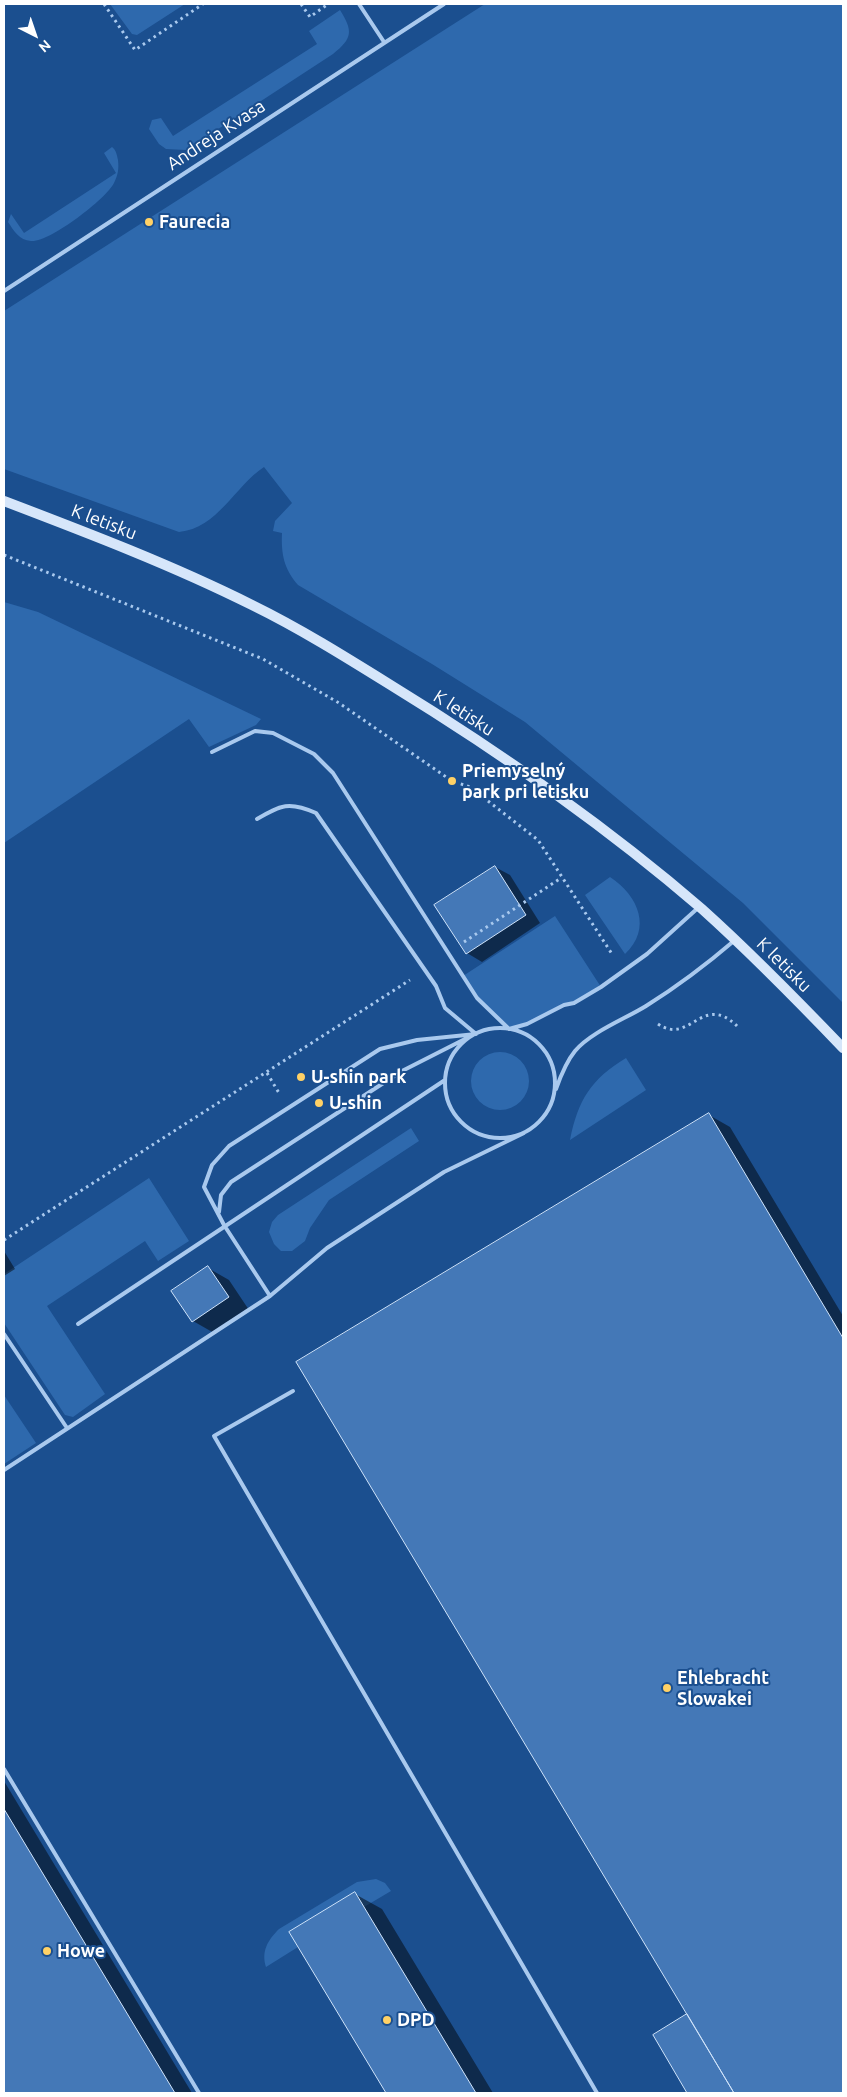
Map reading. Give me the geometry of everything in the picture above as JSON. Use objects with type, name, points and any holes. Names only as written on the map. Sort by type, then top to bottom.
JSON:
[{"type":"street","name":"K letisku","points":[[4,502],[120,545],[254,605],[321,642],[429,708],[524,772],[699,907],[736,940],[843,1048]]},
{"type":"lane","points":[[359,4],[384,42]]},
{"type":"lane","name":"Andreja Kvasa","points":[[4,291],[444,4]]},
{"type":"lane","points":[[212,752],[255,730],[273,733],[314,754],[333,774],[477,998],[509,1029],[526,1035],[550,1059],[555,1076],[555,1093]]},
{"type":"lane","points":[[258,819],[277,807],[297,805],[316,813],[436,986],[446,1008],[476,1034]]},
{"type":"lane","points":[[219,1214],[221,1195],[231,1182],[402,1071],[476,1034],[492,1029],[509,1029],[527,1024],[564,1005],[574,1003],[647,954],[699,907]]},
{"type":"lane","points":[[4,1470],[270,1296],[327,1248],[444,1172],[524,1133],[538,1124],[548,1110],[563,1071],[576,1051],[588,1040],[694,974],[736,940]]},
{"type":"lane","points":[[476,1034],[460,1045],[449,1061],[445,1080],[447,1098],[455,1116],[469,1129],[486,1137],[505,1138],[524,1133]]},
{"type":"lane","points":[[270,1296],[224,1225],[204,1187],[212,1164],[229,1146],[380,1050],[417,1040],[476,1034]]},
{"type":"lane","points":[[78,1324],[224,1225],[445,1080]]},
{"type":"lane","points":[[4,1334],[66,1428]]},
{"type":"lane","points":[[293,1391],[214,1436],[597,2093]]},
{"type":"lane","points":[[4,1769],[199,2093]]},
{"type":"path","points":[[104,4],[134,50],[203,4]]},
{"type":"path","points":[[301,4],[310,17],[328,4]]},
{"type":"path","points":[[4,555],[264,659],[339,703],[452,780],[470,787],[538,840],[612,954]]},
{"type":"path","points":[[448,954],[561,878]]},
{"type":"path","points":[[4,1240],[425,970]]},
{"type":"path","points":[[658,1024],[666,1030],[675,1031],[706,1015],[718,1014],[729,1018],[737,1026]]},
{"type":"shaded area","points":[[110,4],[185,4],[137,35],[132,34]]},
{"type":"shaded area","points":[[485,4],[843,4],[843,1003],[743,903],[525,722],[432,664],[298,585],[289,573],[284,561],[282,533],[273,531],[275,521],[292,503],[264,467],[253,475],[225,506],[205,523],[193,529],[179,532],[4,469],[4,311]]},
{"type":"shaded area","points":[[340,10],[347,23],[349,34],[340,48],[333,54],[186,150],[166,149],[159,144],[149,129],[152,120],[161,118],[173,136],[317,44],[309,31]]},
{"type":"shaded area","points":[[112,147],[118,160],[117,175],[114,183],[100,199],[63,228],[39,240],[23,239],[17,234],[8,222],[11,214],[24,233],[116,173],[104,153]]},
{"type":"shaded area","points":[[4,602],[38,612],[261,719],[256,725],[209,747],[189,719],[4,843]]},
{"type":"shaded area","points":[[610,877],[620,885],[635,903],[638,913],[640,924],[638,934],[625,954],[585,895]]},
{"type":"shaded area","points":[[555,916],[601,987],[556,1010],[509,1029],[477,998],[463,976]]},
{"type":"shaded area","points":[[494,1052],[506,1052],[521,1060],[529,1075],[529,1087],[521,1102],[506,1110],[494,1110],[479,1102],[471,1087],[471,1075],[479,1060]]},
{"type":"shaded area","points":[[626,1058],[646,1090],[570,1140],[577,1113],[588,1092],[604,1074]]},
{"type":"shaded area","points":[[411,1128],[419,1141],[329,1200],[310,1228],[305,1241],[292,1251],[281,1251],[274,1244],[269,1232],[272,1222],[278,1215]]},
{"type":"shaded area","points":[[149,1178],[189,1241],[158,1261],[145,1241],[47,1306],[105,1394],[73,1417],[65,1415],[4,1323],[4,1274]]},
{"type":"shaded area","points":[[4,1395],[36,1443],[4,1464]]},
{"type":"shaded area","points":[[376,1879],[385,1883],[391,1891],[364,1907],[355,1892],[298,1947],[266,1967],[264,1956],[266,1946],[279,1929],[357,1882]]},
{"type":"building","points":[[495,866],[526,915],[466,954],[434,905]]},
{"type":"building","name":"Ehlebracht Slowakei","points":[[709,1113],[843,1338],[843,2093],[734,2093],[296,1362]]},
{"type":"building","points":[[208,1266],[229,1297],[192,1322],[171,1291]]},
{"type":"building","name":"Howe","points":[[4,1809],[175,2093],[4,2093]]},
{"type":"building","name":"DPD","points":[[355,1892],[476,2093],[386,2093],[289,1932]]},
{"type":"building","points":[[687,2014],[734,2093],[687,2093],[653,2035]]},
{"type":"place","name":"Faurecia","points":[[149,222]]},
{"type":"place","name":"Priemyselný park pri letisku","points":[[452,781]]},
{"type":"place","name":"U-shin park","points":[[301,1077]]},
{"type":"place","name":"U-shin","points":[[319,1103]]},
{"type":"place","name":"Ehlebracht Slowakei","points":[[667,1688]]},
{"type":"place","name":"Howe","points":[[47,1951]]},
{"type":"place","name":"DPD","points":[[387,2020]]}]
